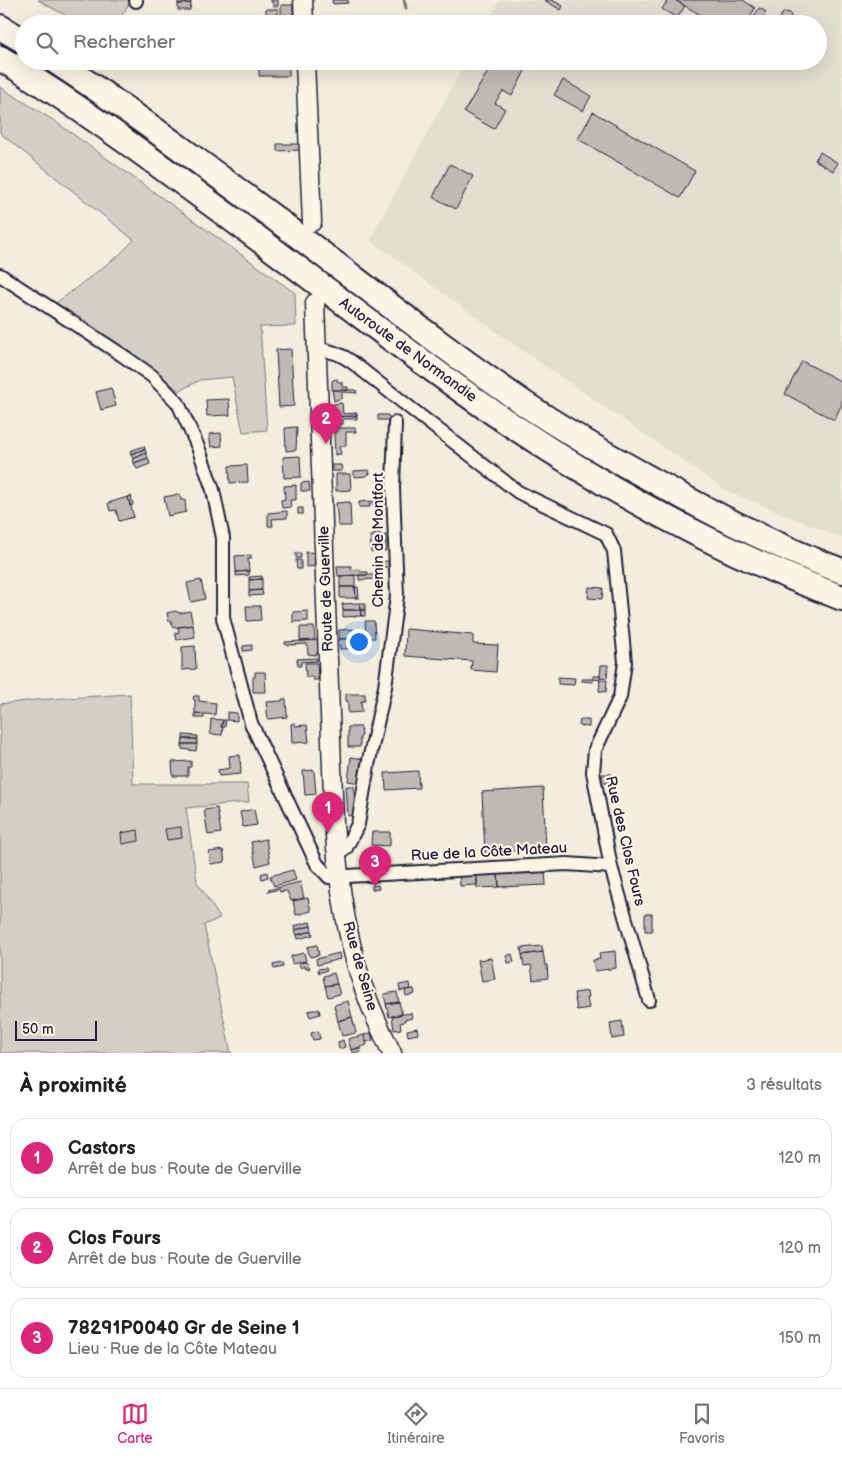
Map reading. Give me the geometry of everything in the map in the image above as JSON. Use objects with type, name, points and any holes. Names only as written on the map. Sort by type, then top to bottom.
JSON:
[{"type":"highway","points":[[0,27],[15,36]]},
{"type":"highway","name":"Autoroute de Normandie","points":[[0,58],[15,67]]},
{"type":"highway","name":"Autoroute de Normandie","points":[[21,70],[100,122],[432,369],[515,428],[672,521],[766,567],[842,598]]},
{"type":"highway","name":"Autoroute de Normandie","points":[[69,70],[115,100],[258,205],[453,353],[526,404],[598,450],[691,502],[842,572]]},
{"type":"street","points":[[303,0],[304,15]]},
{"type":"street","points":[[305,70],[312,222]]},
{"type":"street","points":[[0,276],[152,376],[178,403],[198,447],[213,490],[223,538],[223,618],[251,723],[318,864],[329,877],[338,876]]},
{"type":"street","name":"Route de Guerville","points":[[315,302],[338,876]]},
{"type":"street","name":"Rue des Clos Fours","points":[[317,349],[344,356],[518,492],[606,534],[614,552],[625,662],[620,697],[595,750],[592,772],[611,867],[649,1000]]},
{"type":"street","name":"Chemin de Montfort","points":[[336,856],[346,848],[358,824],[388,669],[397,596],[393,488],[395,423]]},
{"type":"street","name":"Rue de la Côte Mateau","points":[[338,876],[567,864],[611,867]]},
{"type":"street","name":"Rue de Seine","points":[[338,876],[363,986],[378,1025],[392,1053]]},
{"type":"shaded area","points":[[38,0],[131,0],[122,15],[65,15]]},
{"type":"shaded area","points":[[500,0],[842,0],[842,538],[727,491],[520,349],[370,240],[461,70],[827,70],[827,15],[492,15]]},
{"type":"shaded area","points":[[0,87],[53,120],[295,293],[296,326],[260,327],[267,430],[243,432],[232,377],[200,380],[179,391],[148,364],[56,303],[119,255],[134,240],[0,133]]},
{"type":"shaded area","points":[[130,694],[133,784],[247,784],[249,802],[186,808],[197,882],[220,918],[204,925],[231,1053],[0,1053],[0,704]]},
{"type":"building","points":[[191,0],[191,3],[178,4],[178,2]]},
{"type":"building","points":[[271,0],[278,0],[278,6],[273,6]]},
{"type":"building","points":[[332,0],[348,0],[348,3],[333,4]]},
{"type":"building","points":[[544,0],[552,0],[563,6],[561,10]]},
{"type":"building","points":[[668,0],[675,0],[685,6],[679,15],[672,15],[662,9]]},
{"type":"building","points":[[675,0],[743,0],[755,8],[751,15],[701,15]]},
{"type":"building","points":[[191,3],[190,10],[178,10],[178,4]]},
{"type":"building","points":[[281,5],[293,5],[293,15],[281,15]]},
{"type":"building","points":[[759,8],[766,12],[764,15],[755,15]]},
{"type":"building","points":[[266,9],[278,9],[278,15],[266,15]]},
{"type":"building","points":[[785,12],[790,13],[790,15],[782,15]]},
{"type":"building","points":[[259,70],[289,70],[289,76],[259,76]]},
{"type":"building","points":[[489,70],[525,70],[512,96],[503,91],[495,103],[505,109],[494,129],[464,112]]},
{"type":"building","points":[[563,80],[591,96],[583,111],[554,95]]},
{"type":"building","points":[[593,112],[695,171],[680,198],[578,139]]},
{"type":"building","points":[[277,144],[301,144],[301,150],[277,151]]},
{"type":"building","points":[[820,152],[838,163],[833,171],[815,160]]},
{"type":"building","points":[[450,164],[473,176],[456,209],[433,197]]},
{"type":"building","points":[[291,349],[294,406],[279,407],[276,350]]},
{"type":"building","points":[[802,361],[842,382],[842,404],[834,420],[785,394]]},
{"type":"building","points":[[337,379],[338,382],[342,382],[342,387],[348,387],[348,390],[332,390],[332,381]]},
{"type":"building","points":[[111,388],[116,406],[101,410],[96,392]]},
{"type":"building","points":[[332,390],[356,390],[357,393],[342,392],[342,398],[334,401]]},
{"type":"building","points":[[229,399],[230,415],[207,416],[206,400]]},
{"type":"building","points":[[342,403],[343,414],[357,413],[357,416],[333,417],[333,404]]},
{"type":"building","points":[[378,415],[388,415],[389,420],[378,420]]},
{"type":"building","points":[[357,416],[357,419],[343,419],[343,424],[335,427],[333,417]]},
{"type":"building","points":[[297,427],[296,450],[286,451],[285,428]]},
{"type":"building","points":[[336,428],[355,428],[356,432],[346,432],[346,446],[339,446],[341,454],[335,455],[334,432],[336,432]]},
{"type":"building","points":[[221,433],[222,446],[211,447],[209,434]]},
{"type":"building","points":[[144,446],[145,449],[131,454],[130,451]]},
{"type":"building","points":[[145,449],[146,453],[133,459],[131,454]]},
{"type":"building","points":[[146,453],[148,458],[134,463],[133,459]]},
{"type":"building","points":[[300,456],[301,477],[284,478],[283,457]]},
{"type":"building","points":[[148,458],[150,464],[137,469],[134,463]]},
{"type":"building","points":[[247,465],[248,482],[230,483],[229,466]]},
{"type":"building","points":[[332,465],[341,465],[342,471],[332,471]]},
{"type":"building","points":[[369,470],[370,474],[367,474],[367,476],[354,477],[354,471]]},
{"type":"building","points":[[336,474],[350,474],[351,490],[336,491]]},
{"type":"building","points":[[309,482],[310,491],[301,491],[301,483]]},
{"type":"building","points":[[296,485],[296,500],[290,500],[291,507],[282,508],[281,500],[285,499],[284,486]]},
{"type":"building","points":[[180,494],[181,500],[185,500],[186,512],[168,516],[164,497]]},
{"type":"building","points":[[131,496],[133,505],[130,506],[128,497]]},
{"type":"building","points":[[128,497],[134,517],[119,521],[116,510],[110,511],[108,503]]},
{"type":"building","points":[[376,501],[376,504],[369,504],[370,507],[359,507],[359,502]]},
{"type":"building","points":[[350,502],[351,526],[338,526],[336,503]]},
{"type":"building","points":[[298,508],[303,508],[303,514],[298,514]]},
{"type":"building","points":[[287,511],[287,518],[272,519],[273,526],[268,526],[268,513]]},
{"type":"building","points":[[375,533],[380,533],[380,536],[386,535],[386,542],[383,542],[383,551],[371,552],[370,536],[375,535]]},
{"type":"building","points":[[383,542],[386,542],[386,551],[383,551]]},
{"type":"building","points":[[306,552],[317,553],[318,566],[306,567]]},
{"type":"building","points":[[296,553],[301,553],[301,558],[296,558]]},
{"type":"building","points":[[251,555],[251,559],[248,559],[249,571],[236,572],[235,556]]},
{"type":"building","points":[[296,560],[301,560],[301,569],[297,569]]},
{"type":"building","points":[[389,561],[389,567],[378,567],[377,562]]},
{"type":"building","points":[[337,566],[351,566],[352,570],[359,569],[361,572],[368,572],[368,575],[338,576]]},
{"type":"building","points":[[249,571],[249,575],[236,576],[236,572]]},
{"type":"building","points":[[355,575],[355,587],[340,587],[340,576]]},
{"type":"building","points":[[359,575],[376,575],[376,579],[359,580]]},
{"type":"building","points":[[262,576],[262,579],[249,580],[249,577]]},
{"type":"building","points":[[262,579],[262,590],[249,591],[249,580]]},
{"type":"building","points":[[201,580],[205,599],[191,602],[187,583]]},
{"type":"building","points":[[340,587],[355,587],[356,598],[340,598]]},
{"type":"building","points":[[355,587],[358,587],[359,598],[356,598]]},
{"type":"building","points":[[589,587],[603,588],[602,599],[588,598]]},
{"type":"building","points":[[262,590],[263,595],[249,596],[249,591]]},
{"type":"building","points":[[360,603],[361,610],[343,610],[342,604]]},
{"type":"building","points":[[360,603],[365,603],[365,610],[361,610]]},
{"type":"building","points":[[246,606],[260,606],[261,620],[247,621]]},
{"type":"building","points":[[343,610],[361,610],[361,616],[343,617]]},
{"type":"building","points":[[361,610],[365,610],[365,616],[361,616]]},
{"type":"building","points":[[175,611],[180,613],[190,611],[193,625],[173,628],[167,613]]},
{"type":"building","points":[[308,611],[308,621],[293,622],[293,612]]},
{"type":"building","points":[[365,621],[374,621],[375,638],[339,639],[339,630],[353,629],[354,634],[366,634]]},
{"type":"building","points":[[193,625],[195,637],[177,640],[175,633],[179,632],[178,627]]},
{"type":"building","points":[[300,627],[314,627],[315,640],[300,641]]},
{"type":"building","points":[[406,629],[473,635],[473,644],[498,645],[496,672],[471,670],[472,661],[405,656]]},
{"type":"building","points":[[365,638],[365,648],[340,649],[339,639]]},
{"type":"building","points":[[321,640],[318,641],[319,653],[316,653],[316,655],[308,654],[307,644],[285,644],[285,642]]},
{"type":"building","points":[[252,645],[252,650],[243,651],[243,646]]},
{"type":"building","points":[[195,646],[196,669],[182,670],[182,647]]},
{"type":"building","points":[[317,658],[317,661],[301,662],[301,666],[298,666],[297,659]]},
{"type":"building","points":[[305,663],[317,663],[318,680],[313,680],[313,677],[306,677]]},
{"type":"building","points":[[601,665],[608,665],[607,678],[600,677]]},
{"type":"building","points":[[255,672],[265,672],[266,692],[253,692]]},
{"type":"building","points":[[593,676],[600,676],[600,680],[593,679]]},
{"type":"building","points":[[558,677],[575,678],[574,685],[558,684]]},
{"type":"building","points":[[582,679],[593,679],[593,682],[582,681]]},
{"type":"building","points":[[600,680],[607,680],[606,692],[599,691]]},
{"type":"building","points":[[346,694],[365,694],[365,701],[361,701],[362,712],[348,713]]},
{"type":"building","points":[[194,696],[199,696],[199,701],[216,703],[215,715],[195,713]]},
{"type":"building","points":[[282,699],[286,699],[287,717],[268,719],[266,702],[282,701]]},
{"type":"building","points":[[227,712],[237,713],[237,721],[227,720]]},
{"type":"building","points":[[195,713],[204,714],[204,718],[195,718]]},
{"type":"building","points":[[211,719],[223,720],[221,727],[223,727],[222,735],[210,734]]},
{"type":"building","points":[[223,720],[226,720],[225,727],[221,727]]},
{"type":"building","points":[[580,720],[589,720],[589,727],[579,726]]},
{"type":"building","points":[[295,723],[295,726],[307,725],[309,742],[292,743],[291,724]]},
{"type":"building","points":[[348,727],[361,727],[360,747],[348,747]]},
{"type":"building","points":[[183,735],[198,736],[197,739],[183,739]]},
{"type":"building","points":[[183,739],[197,739],[197,744],[182,744]]},
{"type":"building","points":[[182,744],[197,744],[196,751],[182,749]]},
{"type":"building","points":[[240,755],[241,774],[219,776],[218,770],[230,768],[229,756]]},
{"type":"building","points":[[351,757],[363,759],[359,783],[348,781]]},
{"type":"building","points":[[191,761],[191,767],[188,767],[188,776],[173,776],[172,762]]},
{"type":"building","points":[[314,770],[316,794],[305,795],[303,771]]},
{"type":"building","points":[[418,771],[419,788],[386,790],[385,773]]},
{"type":"building","points":[[602,774],[612,774],[612,783],[602,783]]},
{"type":"building","points":[[346,786],[354,786],[355,815],[348,816]]},
{"type":"building","points":[[543,788],[546,849],[485,853],[482,792]]},
{"type":"building","points":[[217,808],[221,833],[208,835],[204,810]]},
{"type":"building","points":[[254,809],[257,825],[243,827],[240,812]]},
{"type":"building","points":[[181,827],[182,838],[167,840],[165,829]]},
{"type":"building","points":[[138,830],[139,841],[122,844],[121,833]]},
{"type":"building","points":[[372,832],[390,832],[390,846],[371,845]]},
{"type":"building","points":[[266,839],[270,862],[256,866],[251,842]]},
{"type":"building","points":[[223,850],[225,862],[211,864],[209,852]]},
{"type":"building","points":[[293,870],[296,880],[274,886],[270,876]]},
{"type":"building","points":[[545,870],[546,885],[499,887],[498,872]]},
{"type":"building","points":[[267,872],[268,877],[262,879],[261,874]]},
{"type":"building","points":[[498,872],[499,887],[477,888],[477,873]]},
{"type":"building","points":[[459,873],[477,873],[477,885],[460,886]]},
{"type":"building","points":[[300,882],[304,898],[291,901],[287,891],[280,892],[279,889],[268,892],[268,890]]},
{"type":"building","points":[[378,885],[379,889],[372,890],[372,886]]},
{"type":"building","points":[[308,898],[311,911],[296,915],[293,901]]},
{"type":"building","points":[[645,914],[652,914],[652,931],[645,931]]},
{"type":"building","points":[[310,922],[311,926],[295,930],[294,926]]},
{"type":"building","points":[[311,926],[312,931],[297,935],[295,930]]},
{"type":"building","points":[[312,931],[313,935],[298,939],[297,935]]},
{"type":"building","points":[[317,945],[319,955],[310,957],[307,947]]},
{"type":"building","points":[[542,946],[543,952],[522,955],[521,948]]},
{"type":"building","points":[[615,951],[616,968],[595,971],[593,960],[600,959],[599,953]]},
{"type":"building","points":[[543,952],[548,978],[533,980],[531,965],[524,966],[522,955]]},
{"type":"building","points":[[304,953],[306,961],[292,964],[291,956]]},
{"type":"building","points":[[339,953],[340,959],[317,965],[316,959]]},
{"type":"building","points":[[512,954],[514,962],[508,963],[506,956]]},
{"type":"building","points":[[491,958],[495,979],[482,981],[478,960]]},
{"type":"building","points":[[306,962],[310,968],[308,969],[307,967],[305,969],[304,966],[301,968],[298,963]]},
{"type":"building","points":[[282,963],[283,967],[274,969],[273,965]]},
{"type":"building","points":[[326,968],[327,970],[319,973],[318,969]]},
{"type":"building","points":[[334,973],[337,984],[325,986],[323,976]]},
{"type":"building","points":[[410,983],[411,989],[400,991],[399,985]]},
{"type":"building","points":[[337,984],[340,994],[328,997],[325,986]]},
{"type":"building","points":[[414,989],[415,994],[406,996],[405,990]]},
{"type":"building","points":[[588,991],[589,1008],[577,1010],[574,993]]},
{"type":"building","points":[[397,992],[399,1002],[386,1004],[384,994]]},
{"type":"building","points":[[348,1001],[352,1017],[338,1021],[334,1005]]},
{"type":"building","points":[[399,1002],[402,1014],[389,1017],[386,1004]]},
{"type":"building","points":[[319,1009],[320,1014],[310,1017],[308,1011]]},
{"type":"building","points":[[411,1013],[412,1018],[400,1023],[401,1029],[394,1030],[392,1016]]},
{"type":"building","points":[[352,1017],[356,1033],[342,1036],[338,1021]]},
{"type":"building","points":[[622,1021],[624,1037],[612,1039],[610,1023]]},
{"type":"building","points":[[417,1028],[418,1034],[408,1036],[407,1030]]},
{"type":"building","points":[[318,1031],[320,1039],[313,1040],[311,1033]]},
{"type":"building","points":[[371,1033],[373,1040],[366,1042],[364,1035]]},
{"type":"building","points":[[364,1035],[367,1045],[351,1050],[348,1039]]},
{"type":"building","points":[[343,1040],[345,1047],[339,1049],[338,1042]]},
{"type":"building","points":[[360,1048],[361,1052],[352,1053],[351,1050]]},
{"type":"waterway","points":[[404,0],[406,8]]},
{"type":"place","name":"Clos Fours","points":[[326,444]]},
{"type":"place","name":"Castors","points":[[328,833]]},
{"type":"place","name":"78291P0040 Gr de Seine 1","points":[[375,887]]}]
